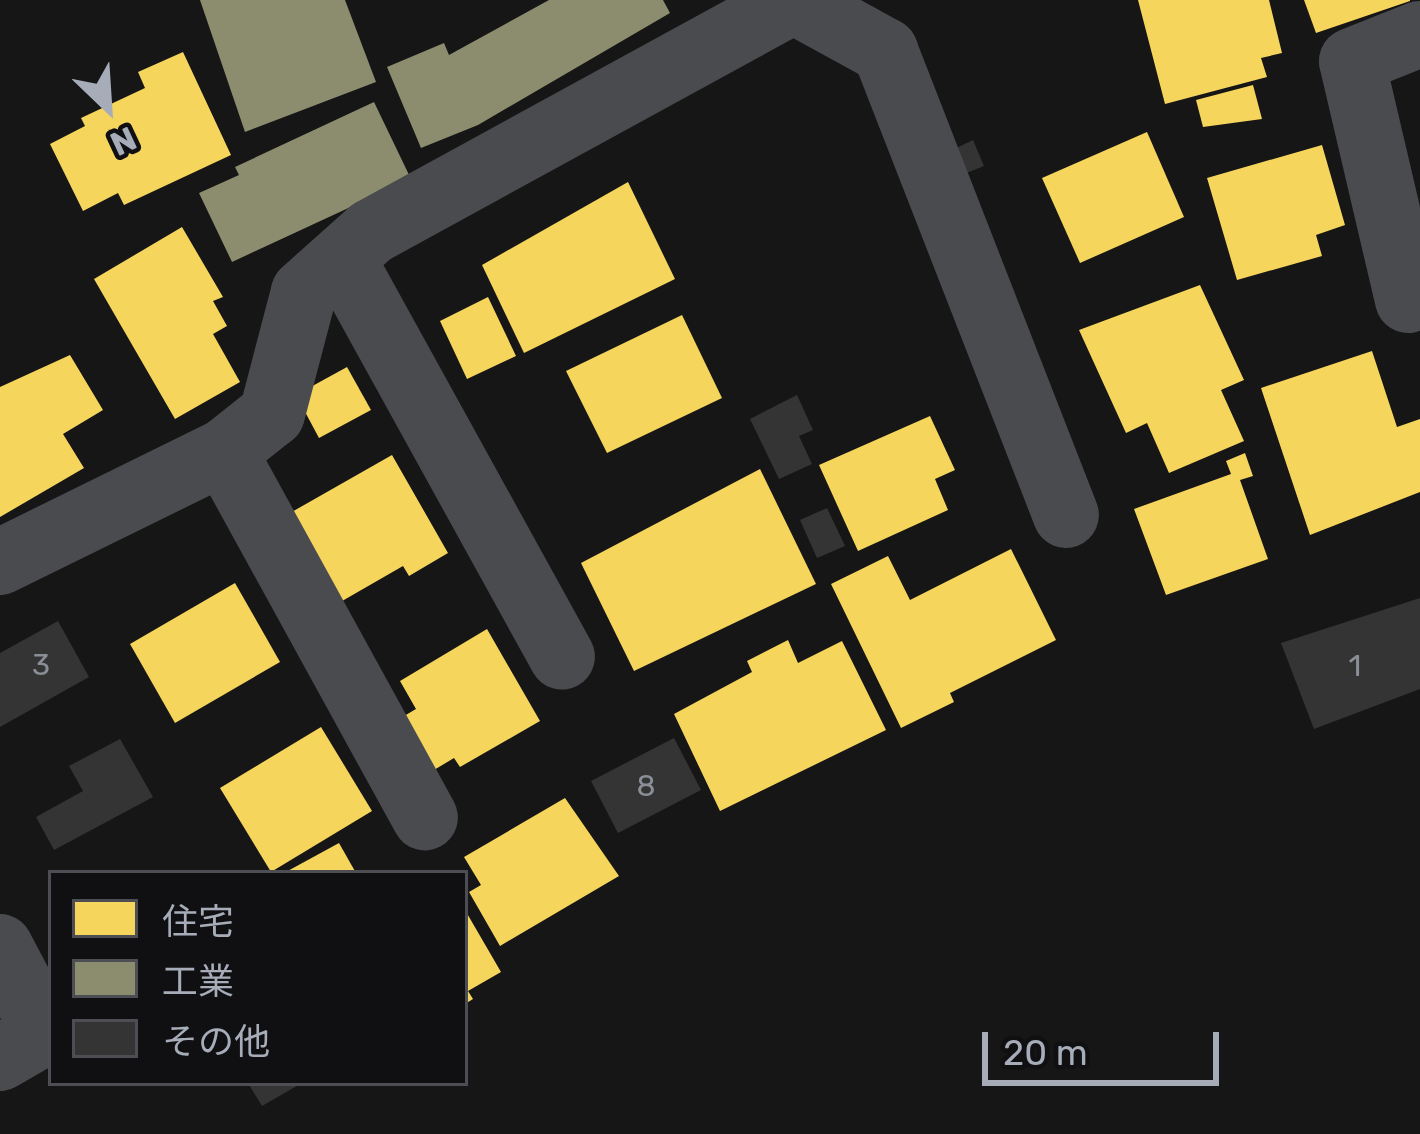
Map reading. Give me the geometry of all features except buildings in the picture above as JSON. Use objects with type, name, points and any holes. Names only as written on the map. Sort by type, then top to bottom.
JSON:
[{"type":"street","points":[[0,562],[224,452],[272,414],[304,292],[371,232],[795,1],[885,51],[1066,515]]},
{"type":"street","points":[[1408,300],[1352,61],[1420,34]]},
{"type":"street","points":[[343,260],[562,656]]},
{"type":"street","points":[[224,452],[425,817]]},
{"type":"street","points":[[0,947],[45,1032],[0,1058]]}]
